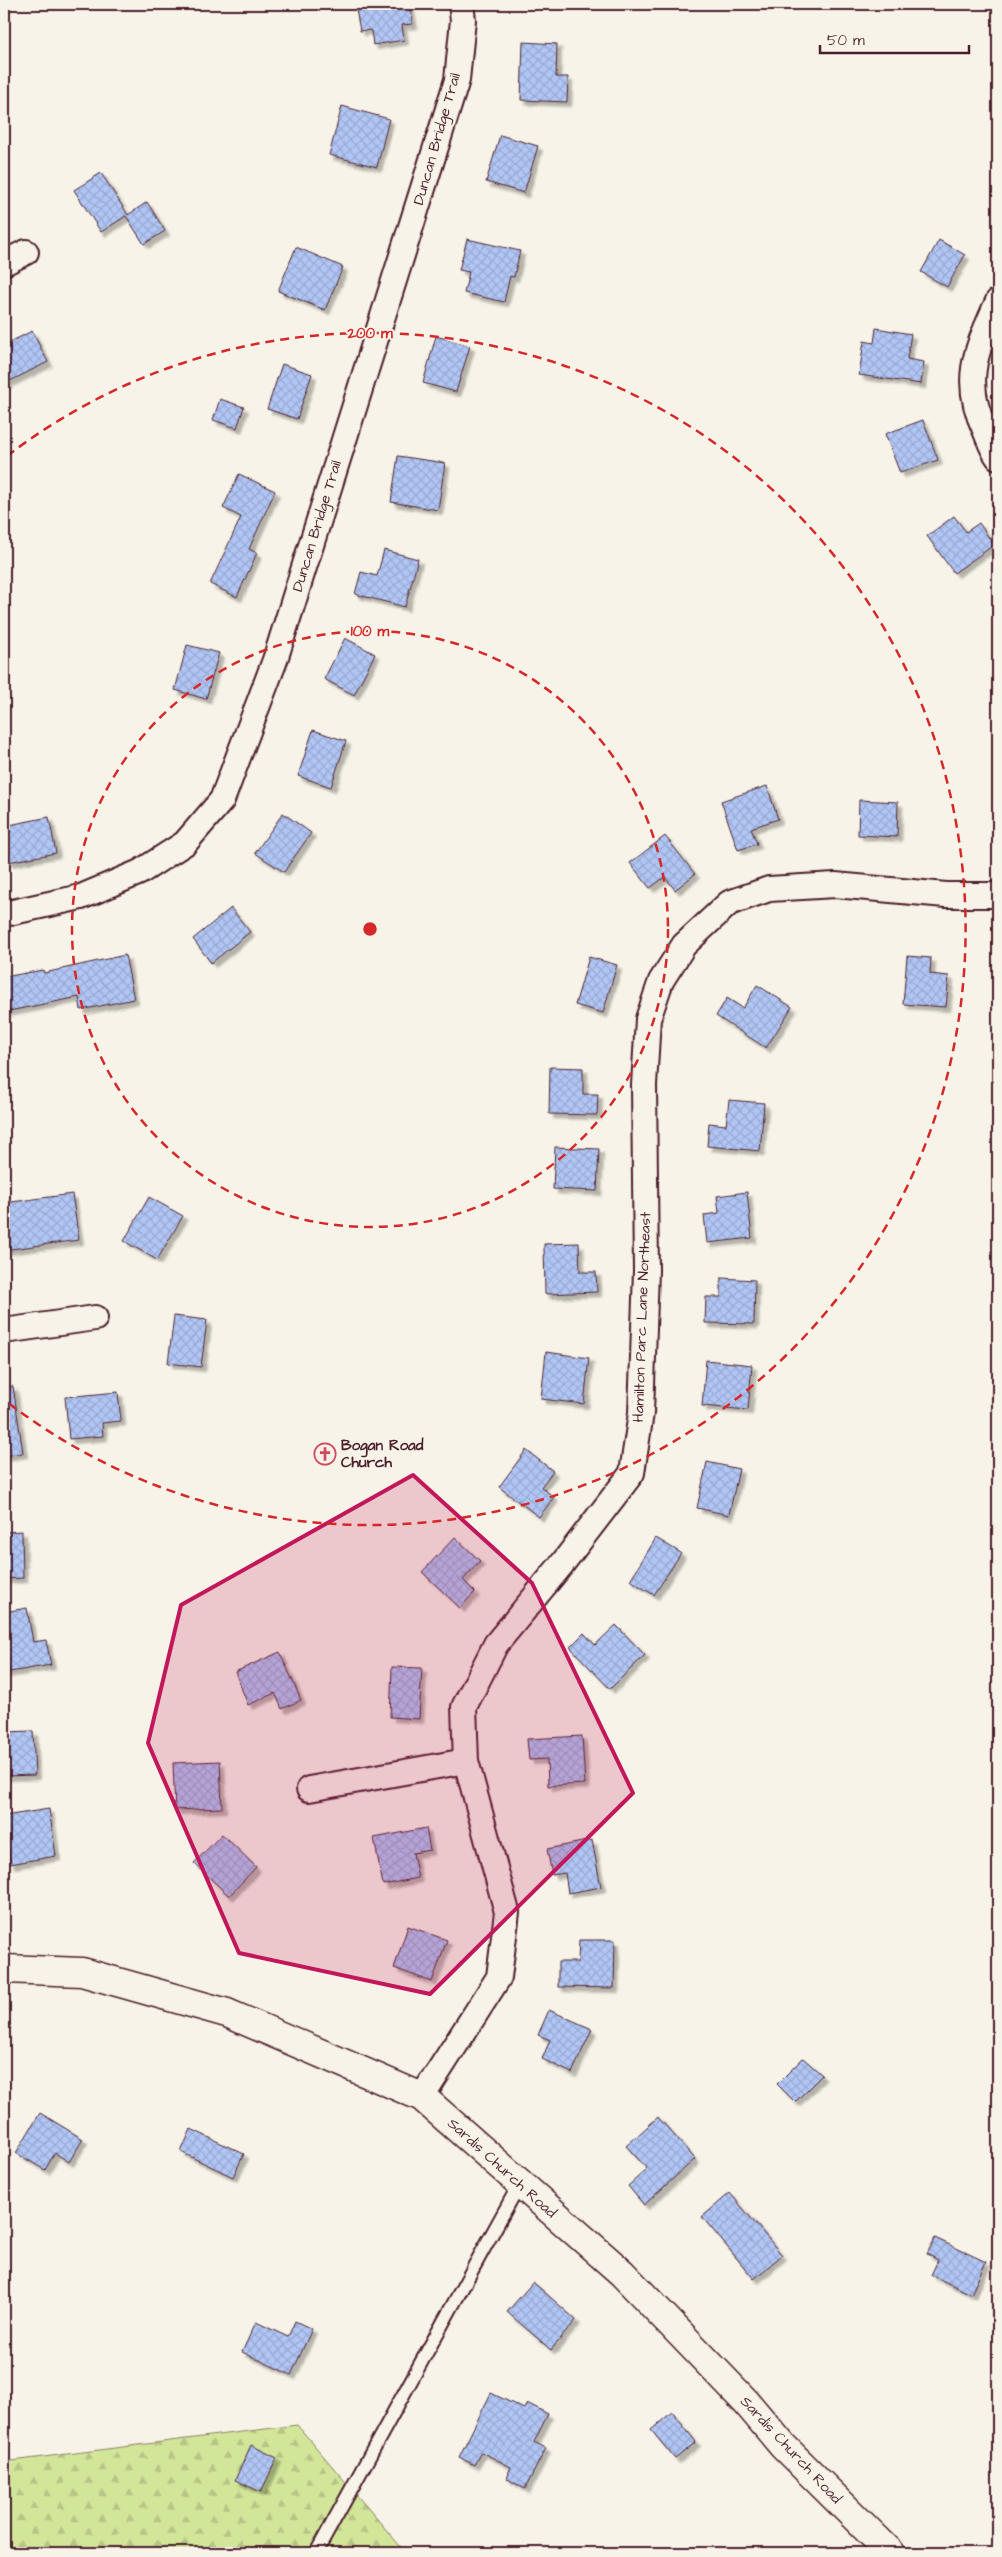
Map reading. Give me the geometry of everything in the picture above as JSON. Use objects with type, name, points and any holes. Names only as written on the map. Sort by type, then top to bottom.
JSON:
[{"type":"street","name":"Duncan Bridge Trail","points":[[4,914],[81,897],[140,872],[184,844],[222,800],[274,660],[457,80],[463,20],[461,4]]},
{"type":"street","points":[[4,263],[26,252]]},
{"type":"street","points":[[998,301],[980,343],[971,380],[976,412],[998,457]]},
{"type":"street","name":"Hamilton Parc Lane Northeast","points":[[422,2097],[499,1977],[507,1912],[466,1761],[464,1707],[496,1644],[562,1564],[632,1473],[641,1413],[646,1271],[644,1085],[648,1019],[661,981],[684,945],[729,903],[770,889],[835,885],[946,895],[998,895]]},
{"type":"street","points":[[4,1331],[95,1318]]},
{"type":"street","points":[[309,1789],[466,1761]]},
{"type":"street","name":"Sardis Church Road","points":[[4,1969],[82,1972],[227,2013],[422,2097],[622,2273],[746,2402],[783,2446],[890,2553]]},
{"type":"lane","points":[[316,2553],[519,2184]]},
{"type":"highlighted area","points":[[413,1475],[532,1583],[633,1793],[430,1994],[239,1953],[148,1743],[181,1605]]},
{"type":"green space","points":[[297,2425],[406,2553],[4,2553],[4,2462]]},
{"type":"building","points":[[355,4],[409,4],[413,24],[402,25],[404,40],[373,45],[371,30],[360,31]]},
{"type":"building","points":[[523,42],[557,44],[556,77],[568,77],[567,102],[521,100]]},
{"type":"building","points":[[342,106],[389,119],[377,167],[329,155]]},
{"type":"building","points":[[500,135],[538,146],[524,193],[486,182]]},
{"type":"building","points":[[101,173],[128,215],[147,202],[165,231],[144,244],[126,216],[101,232],[74,190]]},
{"type":"building","points":[[467,239],[520,251],[514,277],[510,276],[504,302],[464,293],[469,272],[459,270]]},
{"type":"building","points":[[939,240],[965,255],[947,287],[921,272]]},
{"type":"building","points":[[296,247],[343,267],[325,310],[278,291]]},
{"type":"building","points":[[876,328],[911,334],[907,359],[924,362],[921,384],[859,375],[864,341],[874,343]]},
{"type":"building","points":[[32,331],[48,362],[4,384],[4,345]]},
{"type":"building","points":[[436,336],[470,346],[456,392],[423,383]]},
{"type":"building","points":[[282,364],[312,374],[297,419],[267,409]]},
{"type":"building","points":[[220,399],[244,407],[237,428],[213,420]]},
{"type":"building","points":[[923,420],[938,460],[900,473],[885,434]]},
{"type":"building","points":[[398,456],[445,463],[438,510],[391,502]]},
{"type":"building","points":[[239,474],[275,491],[249,549],[257,553],[237,597],[210,584],[241,517],[223,508]]},
{"type":"building","points":[[954,516],[966,532],[979,523],[994,545],[954,573],[927,536]]},
{"type":"building","points":[[384,550],[418,559],[405,607],[355,594],[361,572],[377,576]]},
{"type":"building","points":[[345,638],[375,654],[354,695],[324,679]]},
{"type":"building","points":[[187,645],[219,653],[206,699],[175,690]]},
{"type":"building","points":[[313,730],[346,741],[331,787],[298,776]]},
{"type":"building","points":[[767,786],[778,819],[751,828],[757,844],[738,850],[721,801]]},
{"type":"building","points":[[859,800],[898,802],[897,837],[858,835]]},
{"type":"building","points":[[283,813],[311,833],[284,872],[255,853]]},
{"type":"building","points":[[49,817],[56,853],[8,862],[4,826]]},
{"type":"building","points":[[665,836],[695,874],[675,890],[665,877],[650,888],[630,863]]},
{"type":"building","points":[[231,908],[250,932],[211,963],[193,939]]},
{"type":"building","points":[[125,955],[134,999],[81,1010],[79,997],[4,1012],[4,977],[43,970],[44,973]]},
{"type":"building","points":[[907,956],[931,958],[930,974],[949,976],[946,1007],[903,1004]]},
{"type":"building","points":[[589,957],[617,965],[603,1013],[575,1005]]},
{"type":"building","points":[[757,985],[792,1007],[766,1048],[716,1016],[727,998],[743,1008]]},
{"type":"building","points":[[550,1067],[583,1068],[583,1094],[598,1094],[597,1115],[549,1114]]},
{"type":"building","points":[[729,1100],[764,1103],[760,1151],[707,1146],[709,1123],[726,1125]]},
{"type":"building","points":[[555,1147],[599,1149],[597,1191],[553,1189]]},
{"type":"building","points":[[747,1192],[752,1238],[707,1243],[704,1215],[719,1213],[717,1196]]},
{"type":"building","points":[[72,1194],[79,1240],[4,1250],[4,1203]]},
{"type":"building","points":[[149,1197],[183,1216],[157,1260],[124,1241]]},
{"type":"building","points":[[579,1243],[580,1272],[596,1272],[597,1292],[545,1294],[544,1244]]},
{"type":"building","points":[[721,1278],[755,1280],[754,1324],[705,1323],[706,1297],[721,1297]]},
{"type":"building","points":[[174,1316],[207,1320],[201,1367],[168,1363]]},
{"type":"building","points":[[546,1352],[589,1358],[584,1404],[541,1399]]},
{"type":"building","points":[[706,1360],[752,1365],[748,1410],[702,1406]]},
{"type":"building","points":[[13,1386],[23,1453],[4,1456],[4,1387]]},
{"type":"building","points":[[118,1392],[121,1421],[102,1423],[103,1436],[69,1439],[65,1397]]},
{"type":"building","points":[[526,1450],[553,1471],[541,1487],[554,1497],[539,1517],[499,1487]]},
{"type":"building","points":[[707,1462],[739,1469],[729,1515],[697,1508]]},
{"type":"building","points":[[22,1531],[23,1578],[4,1579],[4,1532]]},
{"type":"building","points":[[455,1537],[480,1561],[463,1580],[475,1592],[460,1608],[422,1572]]},
{"type":"building","points":[[656,1538],[681,1553],[654,1595],[630,1580]]},
{"type":"building","points":[[27,1608],[33,1642],[46,1640],[51,1665],[4,1673],[4,1612]]},
{"type":"building","points":[[616,1625],[645,1655],[610,1689],[570,1647],[584,1633],[595,1645]]},
{"type":"building","points":[[280,1652],[301,1700],[282,1709],[275,1693],[248,1705],[235,1672]]},
{"type":"building","points":[[392,1667],[422,1668],[419,1719],[390,1717]]},
{"type":"building","points":[[33,1731],[35,1775],[4,1776],[4,1732]]},
{"type":"building","points":[[582,1736],[585,1784],[548,1786],[547,1759],[529,1760],[527,1739]]},
{"type":"building","points":[[220,1761],[222,1808],[175,1810],[173,1763]]},
{"type":"building","points":[[49,1809],[56,1856],[10,1864],[4,1816]]},
{"type":"building","points":[[426,1828],[430,1850],[413,1853],[418,1878],[383,1885],[374,1838]]},
{"type":"building","points":[[222,1834],[256,1867],[229,1896],[194,1863]]},
{"type":"building","points":[[592,1840],[601,1887],[568,1893],[565,1873],[552,1875],[547,1849]]},
{"type":"building","points":[[408,1926],[447,1940],[432,1982],[394,1968]]},
{"type":"building","points":[[579,1940],[615,1940],[614,1988],[558,1987],[558,1962],[578,1962]]},
{"type":"building","points":[[549,2010],[592,2029],[572,2073],[542,2059],[550,2040],[538,2035]]},
{"type":"building","points":[[803,2058],[822,2075],[795,2102],[777,2084]]},
{"type":"building","points":[[40,2113],[83,2139],[69,2162],[55,2153],[45,2170],[16,2153]]},
{"type":"building","points":[[658,2117],[695,2159],[644,2205],[628,2186],[647,2169],[626,2146]]},
{"type":"building","points":[[191,2129],[244,2154],[233,2177],[181,2152]]},
{"type":"building","points":[[730,2193],[782,2255],[754,2279],[702,2217]]},
{"type":"building","points":[[935,2238],[986,2262],[971,2294],[931,2275],[938,2260],[927,2254]]},
{"type":"building","points":[[533,2282],[576,2320],[551,2350],[507,2312]]},
{"type":"building","points":[[295,2321],[312,2329],[291,2375],[242,2352],[256,2322],[288,2337]]},
{"type":"building","points":[[491,2393],[524,2409],[527,2403],[548,2414],[534,2442],[546,2448],[525,2489],[506,2478],[511,2467],[481,2452],[474,2465],[459,2457]]},
{"type":"building","points":[[672,2412],[696,2442],[675,2459],[651,2430]]},
{"type":"building","points":[[251,2445],[277,2458],[261,2492],[235,2480]]},
{"type":"place","name":"Bogan Road Church","points":[[325,1454]]}]
